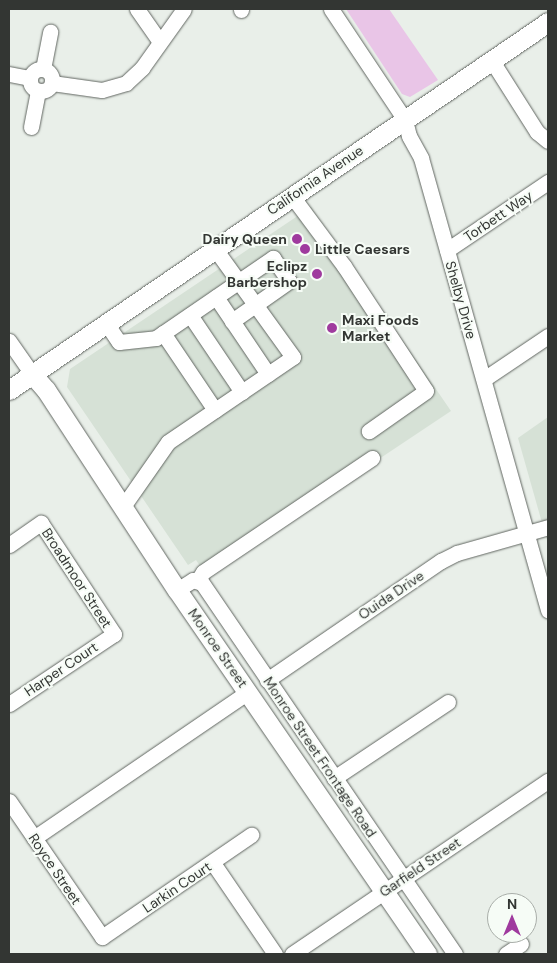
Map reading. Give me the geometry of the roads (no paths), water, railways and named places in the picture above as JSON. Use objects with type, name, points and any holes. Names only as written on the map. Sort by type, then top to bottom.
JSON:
[{"type":"main road","name":"California Avenue","points":[[9,390],[548,22]]},
{"type":"main road","name":"Monroe Street","points":[[32,374],[46,390],[177,590],[428,954]]},
{"type":"street","points":[[137,9],[159,41]]},
{"type":"street","points":[[52,82],[102,90],[126,83],[142,68],[159,41],[184,9]]},
{"type":"street","name":"Shelby Drive","points":[[331,9],[405,120],[408,136],[421,158],[548,610]]},
{"type":"street","points":[[43,69],[50,32]]},
{"type":"street","points":[[492,61],[537,132],[548,141]]},
{"type":"street","points":[[31,127],[36,70],[43,69],[49,72],[52,82]]},
{"type":"street","points":[[9,74],[45,90],[52,82]]},
{"type":"street","name":"Torbett Way","points":[[447,250],[548,182]]},
{"type":"street","points":[[292,196],[344,266],[426,391],[369,431]]},
{"type":"street","points":[[122,508],[168,442],[293,357],[240,280],[215,249]]},
{"type":"street","points":[[106,323],[119,342],[156,338],[273,258],[289,281],[232,320]]},
{"type":"street","points":[[216,297],[268,374]]},
{"type":"street","points":[[190,315],[242,392]]},
{"type":"street","points":[[163,333],[215,410]]},
{"type":"street","points":[[484,380],[548,336]]},
{"type":"street","name":"Monroe Street","points":[[9,341],[32,374]]},
{"type":"street","points":[[177,590],[198,580],[203,572],[372,458]]},
{"type":"street","name":"Broadmoor Street","points":[[9,544],[41,523],[114,634]]},
{"type":"street","name":"Ouida Drive","points":[[267,680],[441,561],[457,553],[548,527]]},
{"type":"street","name":"Monroe Street Frontage Road","points":[[198,580],[454,954]]},
{"type":"street","name":"Harper Court","points":[[9,704],[114,634]]},
{"type":"street","points":[[34,838],[248,692]]},
{"type":"street","points":[[334,778],[448,702]]},
{"type":"street","name":"Garfield Street","points":[[292,954],[548,781]]},
{"type":"street","name":"Royce Street","points":[[9,801],[102,937]]},
{"type":"street","name":"Larkin Court","points":[[102,937],[251,835]]},
{"type":"street","points":[[212,863],[275,954]]},
{"type":"street","points":[[506,954],[521,944]]},
{"type":"place","name":"Dairy Queen","points":[[297,239]]},
{"type":"place","name":"Little Caesars","points":[[305,249]]},
{"type":"place","name":"Eclipz Barbershop","points":[[317,274]]},
{"type":"place","name":"Maxi Foods Market","points":[[332,328]]}]
